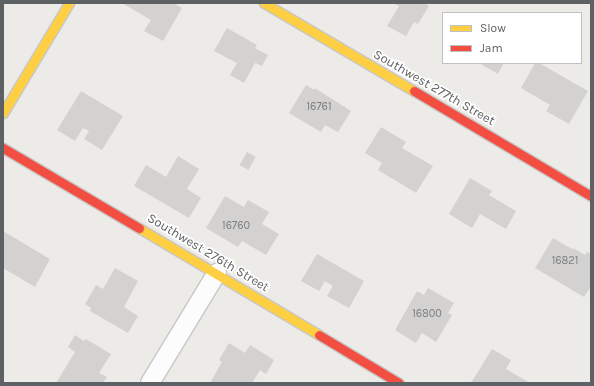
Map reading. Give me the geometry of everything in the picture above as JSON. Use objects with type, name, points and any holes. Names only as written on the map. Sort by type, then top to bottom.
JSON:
[{"type":"street","points":[[3,113],[69,3]]},
{"type":"street","name":"Southwest 277th Street","points":[[264,3],[591,196]]},
{"type":"street","name":"Southwest 276th Street","points":[[3,148],[216,272],[399,383]]},
{"type":"street","points":[[150,383],[216,272]]},
{"type":"building","points":[[122,3],[173,3],[182,8],[163,41],[144,31],[151,20]]},
{"type":"building","points":[[393,3],[424,3],[429,6],[418,24],[414,22],[406,36],[387,26],[399,6]]},
{"type":"building","points":[[227,28],[257,45],[255,48],[268,55],[262,66],[255,63],[244,83],[230,75],[237,63],[214,51]]},
{"type":"building","points":[[481,64],[503,64],[498,74]]},
{"type":"building","points":[[534,64],[541,64],[588,91],[569,124],[546,111],[550,105],[521,88]]},
{"type":"building","points":[[306,85],[314,90],[315,88],[351,111],[338,132],[325,125],[321,132],[289,113]]},
{"type":"building","points":[[81,91],[123,116],[102,150],[84,139],[89,131],[83,128],[75,141],[57,130]]},
{"type":"building","points":[[381,127],[406,142],[402,148],[433,166],[416,193],[378,170],[382,163],[365,153]]},
{"type":"building","points":[[247,152],[256,157],[248,170],[240,165]]},
{"type":"building","points":[[178,156],[199,169],[187,189],[201,198],[189,218],[134,186],[146,165],[166,177]]},
{"type":"building","points":[[470,178],[492,191],[489,195],[516,211],[506,229],[480,214],[472,228],[449,214]]},
{"type":"building","points":[[225,196],[244,207],[248,200],[269,212],[262,224],[279,234],[266,255],[242,241],[238,247],[206,228]]},
{"type":"building","points":[[3,231],[50,259],[35,287],[3,268]]},
{"type":"building","points":[[553,238],[585,255],[587,252],[591,254],[591,286],[584,297],[535,268]]},
{"type":"building","points":[[317,254],[364,281],[349,308],[327,296],[333,286],[325,281],[319,291],[301,281]]},
{"type":"building","points":[[115,268],[138,281],[124,307],[138,316],[128,333],[90,311],[91,308],[85,304],[96,285],[103,289]]},
{"type":"building","points":[[428,288],[454,303],[448,313],[452,315],[436,342],[422,333],[416,343],[395,330],[417,291],[424,295]]},
{"type":"building","points":[[75,335],[84,341],[86,339],[111,354],[99,373],[107,377],[103,383],[56,383],[75,352],[68,347]]},
{"type":"building","points":[[229,343],[245,353],[250,345],[274,360],[266,374],[260,370],[252,383],[210,383],[222,362],[219,360]]},
{"type":"building","points":[[492,349],[511,360],[506,369],[530,383],[471,383]]},
{"type":"traffic: slow","points":[[3,113],[69,3]]},
{"type":"traffic: slow","points":[[264,3],[414,91]]},
{"type":"traffic: slow","points":[[139,228],[319,335]]},
{"type":"traffic: jam","points":[[414,91],[591,196]]},
{"type":"traffic: jam","points":[[3,148],[139,228]]},
{"type":"traffic: jam","points":[[319,335],[399,383]]}]
